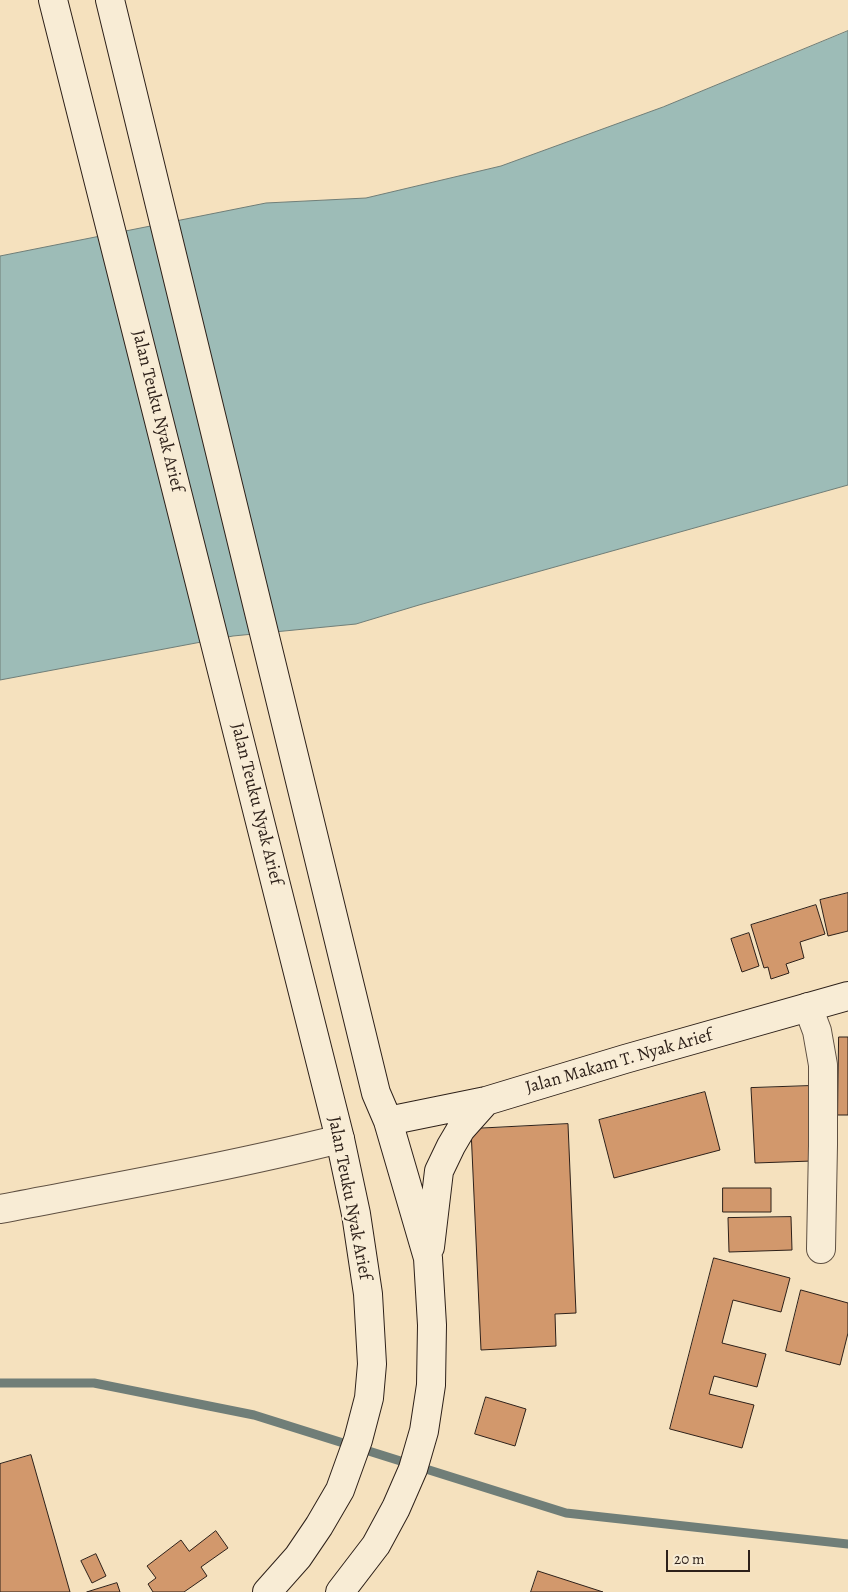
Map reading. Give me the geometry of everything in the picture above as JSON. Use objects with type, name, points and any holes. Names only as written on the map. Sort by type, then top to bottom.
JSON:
[{"type":"main road","name":"Jalan Teuku Nyak Arief","points":[[53,0],[340,1139],[356,1214],[368,1294],[372,1364],[369,1398],[358,1440],[340,1490],[319,1526],[298,1557],[267,1592]]},
{"type":"main road","points":[[110,0],[376,1093],[388,1120],[428,1258]]},
{"type":"main road","name":"Jalan Makam T. Nyak Arief","points":[[388,1120],[486,1101],[625,1059],[848,996]]},
{"type":"main road","points":[[808,1007],[817,1031],[823,1065],[821,1249]]},
{"type":"main road","points":[[340,1592],[376,1545],[396,1508],[413,1469],[424,1431],[431,1385],[432,1325],[428,1258],[439,1170],[462,1129],[486,1101]]},
{"type":"main road","points":[[0,1209],[165,1178],[280,1154],[340,1139]]},
{"type":"water","points":[[848,31],[848,485],[356,624],[233,636],[0,680],[0,256],[266,203],[366,198],[501,166],[663,107]]},
{"type":"building","points":[[848,893],[848,931],[828,936],[820,900]]},
{"type":"building","points":[[816,905],[825,934],[800,942],[804,958],[786,964],[789,973],[771,979],[768,967],[764,968],[751,925]]},
{"type":"building","points":[[749,933],[759,966],[742,972],[731,939]]},
{"type":"building","points":[[839,1037],[848,1037],[848,1115],[838,1115]]},
{"type":"building","points":[[809,1086],[812,1161],[755,1163],[751,1088]]},
{"type":"building","points":[[705,1092],[720,1150],[614,1178],[599,1120]]},
{"type":"building","points":[[568,1124],[576,1313],[555,1314],[556,1346],[481,1350],[471,1129]]},
{"type":"building","points":[[723,1188],[771,1188],[771,1212],[723,1212]]},
{"type":"building","points":[[791,1217],[792,1250],[729,1252],[728,1218]]},
{"type":"building","points":[[714,1258],[790,1278],[781,1312],[733,1300],[722,1343],[766,1354],[757,1387],[714,1376],[709,1394],[754,1405],[742,1448],[670,1429]]},
{"type":"building","points":[[801,1290],[848,1303],[848,1333],[840,1365],[786,1351]]},
{"type":"building","points":[[486,1397],[526,1409],[515,1446],[475,1434]]},
{"type":"building","points":[[31,1455],[70,1592],[0,1592],[0,1464]]},
{"type":"building","points":[[216,1531],[228,1548],[201,1567],[207,1576],[184,1592],[153,1592],[148,1584],[156,1578],[147,1566],[181,1540],[189,1551]]},
{"type":"building","points":[[96,1554],[106,1576],[92,1583],[81,1561]]},
{"type":"building","points":[[538,1571],[603,1592],[531,1592]]},
{"type":"building","points":[[117,1583],[120,1592],[87,1592]]},
{"type":"waterway","points":[[0,1383],[94,1383],[254,1415],[566,1513],[848,1544]]}]
